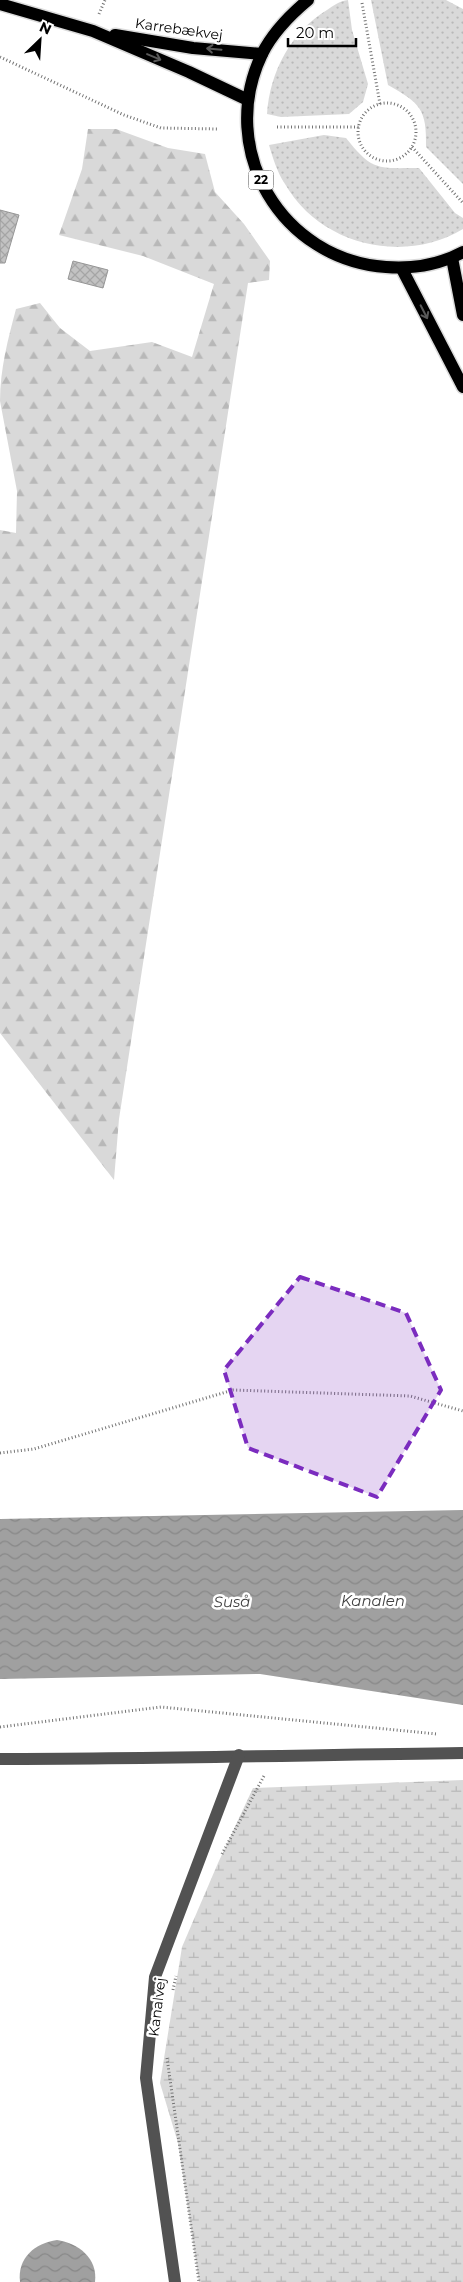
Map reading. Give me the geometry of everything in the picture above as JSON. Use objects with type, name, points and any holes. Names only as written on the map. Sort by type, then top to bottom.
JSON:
[{"type":"main road","name":"22","points":[[308,0],[275,33],[262,54],[253,76],[248,100],[247,132],[254,164],[266,194],[286,220],[310,242],[338,257],[370,266],[402,269],[427,266],[457,255],[463,315]]},
{"type":"main road","name":"Karrebækvej","points":[[0,4],[93,31],[193,48],[262,54]]},
{"type":"main road","name":"Karrebækvej","points":[[93,31],[189,72],[248,100]]},
{"type":"main road","points":[[402,269],[463,387]]},
{"type":"street","points":[[0,1759],[123,1759],[239,1755],[463,1753]]},
{"type":"street","points":[[175,2282],[146,2078],[155,1976],[239,1755]]},
{"type":"path","points":[[362,3],[380,104]]},
{"type":"path","points":[[0,57],[124,115],[160,128],[218,129]]},
{"type":"path","points":[[380,104],[399,106],[407,111],[416,129],[412,148],[396,160],[386,161],[377,159],[362,146],[359,137],[359,127],[366,112],[380,104]]},
{"type":"path","points":[[277,127],[359,127]]},
{"type":"path","points":[[412,148],[463,203]]},
{"type":"path","points":[[0,1453],[34,1449],[233,1390],[410,1396],[463,1411]]},
{"type":"path","points":[[0,1727],[161,1707],[444,1735]]},
{"type":"path","points":[[218,1862],[275,1755]]},
{"type":"path","name":"Kanalvej","points":[[172,1996],[178,1966]]},
{"type":"path","name":"Kanalvej","points":[[168,2050],[178,2143],[199,2282]]},
{"type":"highlighted area","points":[[300,1277],[406,1313],[441,1390],[377,1497],[248,1448],[224,1370]]},
{"type":"green space","points":[[348,0],[352,30],[368,84],[363,102],[349,114],[281,117],[267,114],[269,98],[278,68],[293,41],[314,19],[342,1]]},
{"type":"green space","points":[[371,0],[446,0],[463,9],[463,184],[426,147],[425,124],[419,109],[408,97],[388,85]]},
{"type":"green space","points":[[88,129],[116,129],[168,148],[205,154],[215,192],[244,224],[270,261],[269,280],[248,283],[119,1119],[114,1180],[0,1033],[0,530],[16,533],[17,491],[0,401],[1,377],[16,309],[40,303],[60,328],[90,351],[152,342],[192,357],[214,284],[143,256],[59,235],[82,169]]},
{"type":"green space","points":[[324,135],[346,138],[363,157],[377,166],[419,168],[455,213],[463,218],[463,229],[440,240],[415,246],[390,247],[365,243],[341,235],[319,222],[300,205],[285,184],[277,170],[269,145]]},
{"type":"green space","points":[[463,1780],[463,2282],[199,2282],[178,2143],[160,2083],[182,1947],[253,1788]]},
{"type":"water","name":"Kanalen","points":[[463,1510],[463,1705],[260,1674],[0,1679],[0,1519]]},
{"type":"water","points":[[57,2240],[72,2244],[85,2253],[93,2266],[95,2282],[20,2282],[21,2266],[29,2253],[42,2244]]},
{"type":"building","points":[[0,210],[19,215],[5,263],[0,263]]},
{"type":"building","points":[[73,261],[108,270],[103,288],[68,279]]},
{"type":"water label","name":"Suså","points":[[232,1602]]}]
